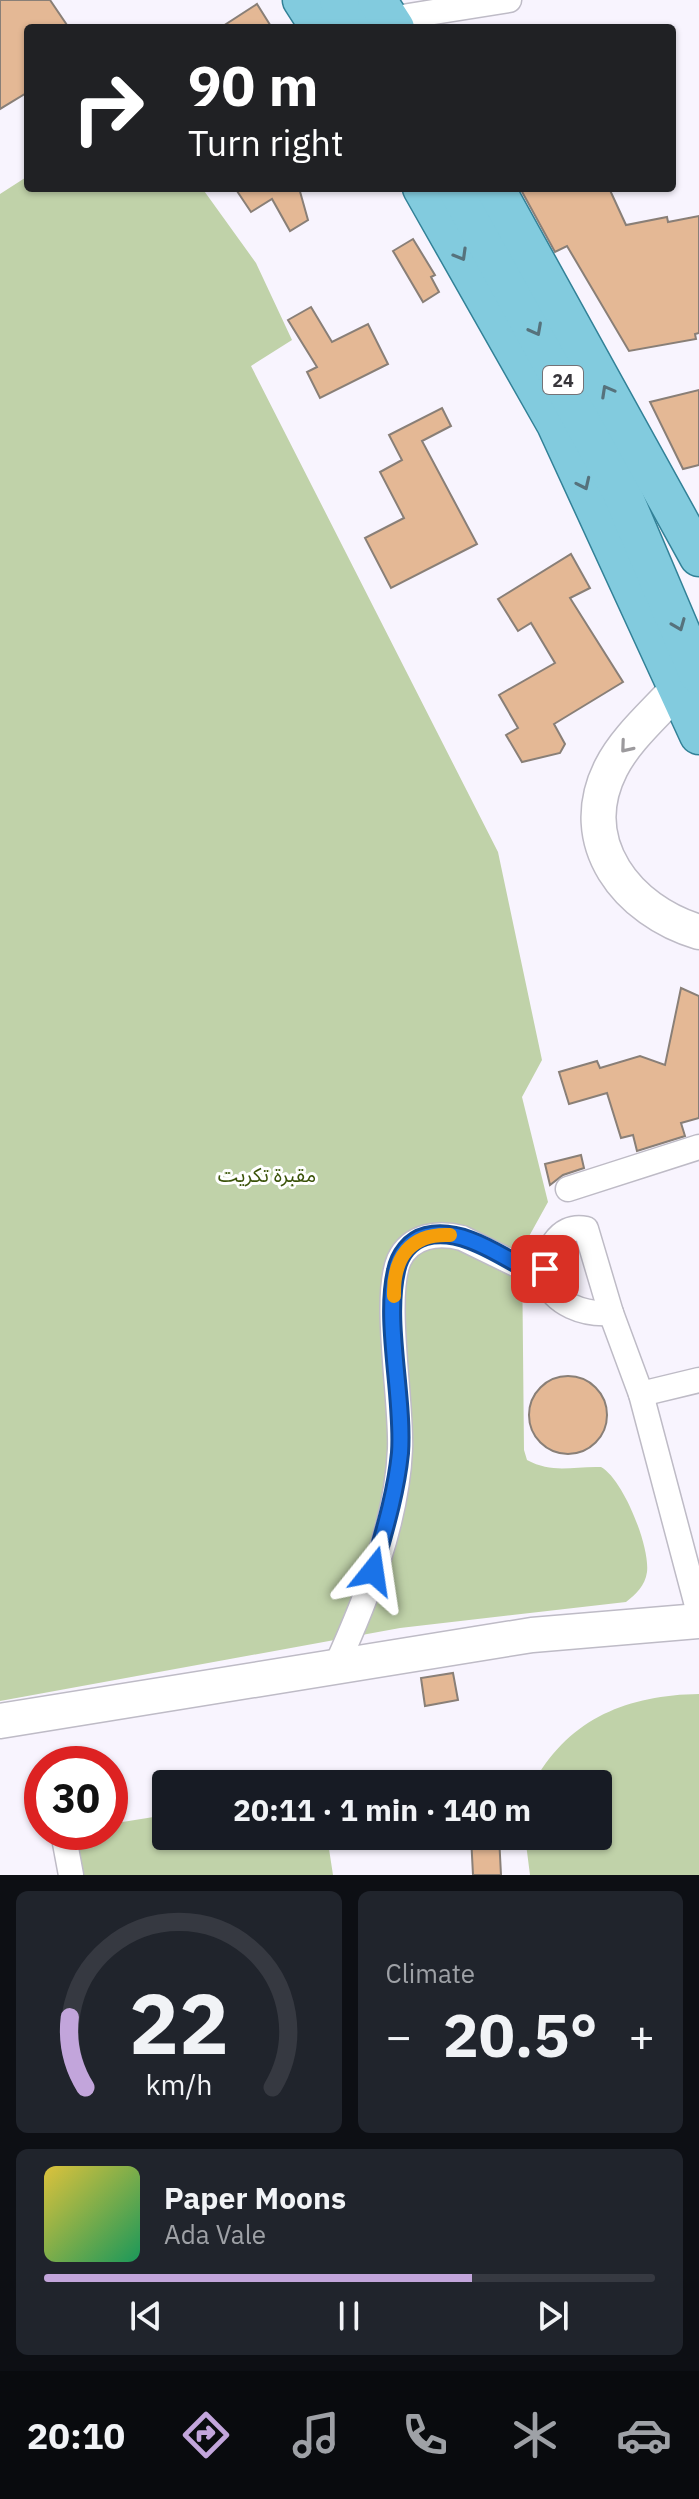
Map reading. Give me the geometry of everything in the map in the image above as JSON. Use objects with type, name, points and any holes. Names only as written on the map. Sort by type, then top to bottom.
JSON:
[{"type":"main road","points":[[302,0],[317,24]]},
{"type":"main road","points":[[339,0],[380,19]]},
{"type":"main road","points":[[424,192],[556,424],[688,681],[699,735]]},
{"type":"main road","name":"24","points":[[459,192],[621,491],[660,576],[688,681]]},
{"type":"main road","points":[[497,192],[688,507],[699,557]]},
{"type":"street","points":[[380,19],[509,0]]},
{"type":"street","points":[[688,681],[615,760],[604,785],[599,818],[606,855],[625,888],[654,914],[699,932]]},
{"type":"street","points":[[568,1189],[699,1147]]},
{"type":"street","points":[[544,1278],[550,1250],[559,1236],[569,1230],[586,1229],[611,1313],[641,1394],[699,1613]]},
{"type":"street","points":[[336,1666],[373,1571],[394,1494],[400,1424],[394,1284],[404,1252],[424,1237],[448,1234],[471,1241],[544,1278],[551,1291],[574,1308],[593,1314],[611,1313]]},
{"type":"street","points":[[641,1394],[699,1380]]},
{"type":"street","points":[[0,1721],[532,1635],[699,1621]]},
{"type":"street","points":[[66,1850],[71,1875]]},
{"type":"green space","name":"مقبرة تكريت","points":[[24,179],[24,192],[205,192],[256,263],[292,340],[251,366],[498,852],[542,1060],[522,1097],[548,1202],[522,1249],[524,1450],[527,1460],[546,1467],[601,1467],[618,1485],[640,1531],[647,1561],[644,1581],[637,1593],[626,1602],[400,1628],[0,1701],[0,194]]},
{"type":"green space","points":[[699,1694],[699,1875],[530,1875],[527,1850],[612,1850],[612,1770],[542,1770],[547,1762],[582,1727],[602,1715],[648,1699]]},
{"type":"green space","points":[[152,1817],[152,1850],[329,1850],[333,1875],[82,1875],[78,1850],[128,1850],[128,1821]]},
{"type":"building","points":[[0,0],[50,0],[66,24],[24,24],[24,94],[0,109]]},
{"type":"building","points":[[257,4],[270,24],[226,24]]},
{"type":"building","points":[[238,192],[300,192],[308,220],[290,231],[272,199],[251,212]]},
{"type":"building","points":[[522,192],[611,192],[626,225],[667,217],[668,222],[699,216],[699,333],[695,334],[696,339],[629,351],[567,246],[555,252]]},
{"type":"building","points":[[413,239],[435,275],[431,277],[439,292],[423,302],[393,251]]},
{"type":"building","points":[[311,307],[332,342],[368,324],[388,364],[320,398],[307,372],[317,367],[288,320]]},
{"type":"building","points":[[699,390],[699,465],[683,469],[650,402]]},
{"type":"building","points":[[442,408],[451,426],[422,441],[477,544],[391,588],[365,538],[404,518],[380,472],[402,460],[389,435]]},
{"type":"building","points":[[571,554],[590,588],[570,598],[623,682],[554,724],[565,744],[560,753],[522,762],[506,735],[518,728],[499,695],[555,663],[531,623],[518,631],[498,599]]},
{"type":"building","points":[[681,988],[699,996],[699,1118],[681,1123],[685,1136],[637,1151],[633,1135],[621,1138],[607,1093],[569,1104],[559,1072],[597,1061],[600,1068],[640,1056],[665,1065]]},
{"type":"building","points":[[581,1155],[584,1168],[563,1175],[550,1185],[545,1164]]},
{"type":"building","points":[[568,1376],[583,1379],[600,1393],[607,1415],[604,1430],[590,1447],[568,1454],[553,1451],[536,1437],[529,1415],[532,1400],[546,1383]]},
{"type":"building","points":[[453,1673],[458,1700],[425,1706],[421,1678]]},
{"type":"building","points":[[472,1850],[500,1850],[501,1875],[473,1875]]},
{"type":"slow traffic","points":[[394,1296],[396,1269],[404,1252],[424,1237],[450,1235]]},
{"type":"route","points":[[373,1571],[394,1494],[400,1452],[394,1284],[396,1269],[404,1252],[424,1237],[448,1234],[471,1241],[544,1278],[545,1269]]}]
